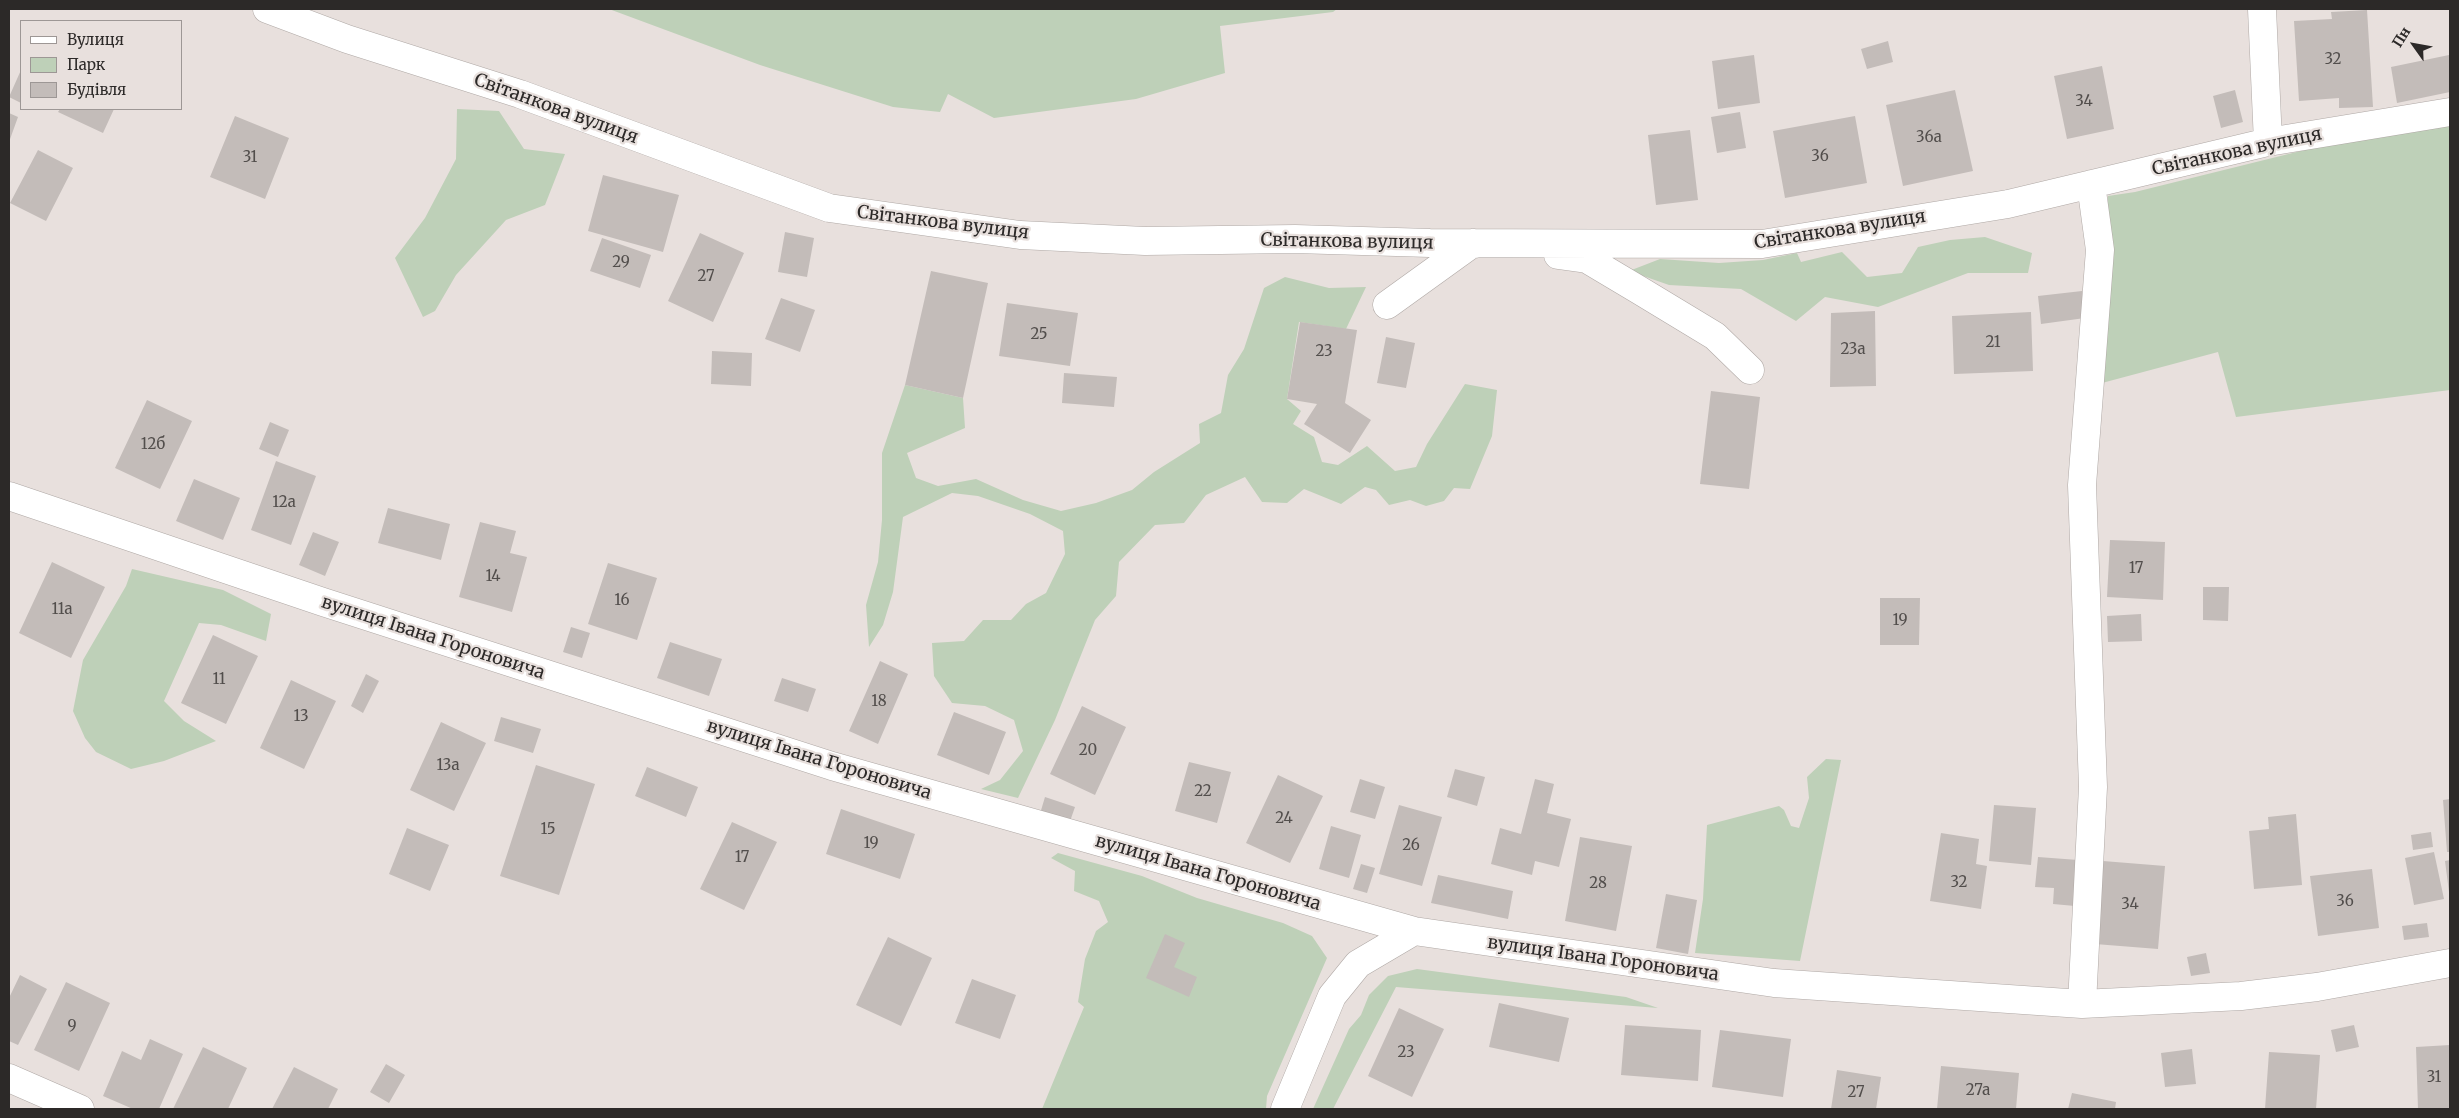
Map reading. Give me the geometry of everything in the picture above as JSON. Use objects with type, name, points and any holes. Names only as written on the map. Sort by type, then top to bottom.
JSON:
[{"type":"street","name":"Світанкова вулиця","points":[[266,9],[347,39],[520,94],[829,208],[1020,235],[1146,241],[1294,239],[1473,244],[1762,244],[2008,204],[2268,142],[2450,112]]},
{"type":"street","points":[[2262,9],[2268,142]]},
{"type":"street","points":[[2082,1004],[2093,787],[2082,485],[2100,250],[2091,184]]},
{"type":"street","points":[[1387,305],[1473,244],[1587,259],[1715,336],[1750,370]]},
{"type":"street","name":"вулиця Івана Гороновича","points":[[9,496],[332,605],[832,766],[1414,931],[1774,983],[2082,1004],[2241,996],[2317,987],[2450,963]]},
{"type":"street","points":[[1285,1109],[1332,996],[1358,964],[1414,931]]},
{"type":"street","points":[[9,1078],[80,1109]]},
{"type":"green space","points":[[609,9],[1337,9],[1333,12],[1220,26],[1225,73],[1136,99],[994,118],[948,94],[940,112],[893,107],[760,65]]},
{"type":"green space","points":[[457,109],[499,111],[524,149],[565,154],[545,205],[506,220],[456,275],[435,311],[423,317],[395,258],[425,218],[456,159]]},
{"type":"green space","points":[[2450,125],[2450,390],[2236,417],[2218,352],[2102,383],[2105,233],[2108,196],[2135,192],[2337,142]]},
{"type":"green space","points":[[1985,237],[2032,253],[2028,273],[1968,273],[1878,307],[1825,297],[1796,321],[1741,289],[1669,285],[1629,271],[1660,259],[1719,263],[1763,260],[1797,253],[1801,262],[1842,252],[1867,277],[1902,273],[1918,247],[1950,240]]},
{"type":"green space","points":[[1285,277],[1329,288],[1366,287],[1346,329],[1299,322],[1287,399],[1301,411],[1293,424],[1314,437],[1322,462],[1338,465],[1367,446],[1395,471],[1416,467],[1427,444],[1465,384],[1497,390],[1492,436],[1470,489],[1454,488],[1444,501],[1426,506],[1410,500],[1389,505],[1376,490],[1365,487],[1341,504],[1304,489],[1287,503],[1262,502],[1245,477],[1206,495],[1184,523],[1155,525],[1119,562],[1116,596],[1095,620],[1055,720],[1018,798],[981,789],[1000,780],[1023,751],[1014,720],[985,706],[952,703],[934,676],[932,643],[964,641],[983,620],[1011,620],[1026,604],[1046,593],[1065,554],[1063,531],[1030,514],[978,496],[952,493],[903,517],[893,592],[883,625],[869,647],[866,605],[878,562],[882,520],[882,453],[905,385],[963,398],[965,428],[907,453],[916,478],[938,486],[976,479],[1023,500],[1061,511],[1096,503],[1132,490],[1154,472],[1200,443],[1199,424],[1221,413],[1228,375],[1244,349],[1264,288]]},
{"type":"green space","points":[[132,569],[223,590],[271,614],[266,641],[221,625],[199,623],[164,701],[184,721],[216,741],[164,761],[131,769],[96,752],[85,738],[73,711],[83,660],[126,586]]},
{"type":"green space","points":[[1826,759],[1841,760],[1800,961],[1695,953],[1703,899],[1707,825],[1779,806],[1784,810],[1791,826],[1799,828],[1809,798],[1807,777]]},
{"type":"green space","points":[[1058,853],[1142,876],[1197,898],[1283,923],[1312,936],[1327,958],[1267,1096],[1266,1109],[1042,1109],[1084,1007],[1078,1002],[1085,959],[1096,931],[1108,922],[1099,901],[1074,891],[1075,871],[1051,858]]},
{"type":"green space","points":[[1417,969],[1626,997],[1658,1008],[1396,987],[1333,1109],[1313,1109],[1349,1029],[1361,1015],[1369,995],[1388,976]]},
{"type":"building","points":[[2367,10],[2373,107],[2339,108],[2339,98],[2299,101],[2294,21],[2332,19],[2331,12]]},
{"type":"building","points":[[1888,41],[1893,62],[1867,69],[1861,49]]},
{"type":"building","points":[[1754,55],[1760,103],[1718,109],[1712,61]]},
{"type":"building","points":[[2449,55],[2450,92],[2397,103],[2391,67]]},
{"type":"building","points":[[2102,66],[2114,129],[2067,139],[2054,76]]},
{"type":"building","points":[[20,72],[20,102],[9,97]]},
{"type":"building","points":[[1955,90],[1973,171],[1903,186],[1886,105]]},
{"type":"building","points":[[2235,90],[2243,122],[2221,128],[2213,96]]},
{"type":"building","points":[[59,110],[114,110],[103,133],[58,112]]},
{"type":"building","points":[[1740,112],[1746,148],[1717,153],[1711,117]]},
{"type":"building","points":[[9,113],[18,117],[9,142]]},
{"type":"building","points":[[235,116],[289,138],[265,199],[210,177]]},
{"type":"building","points":[[1855,116],[1867,183],[1785,198],[1773,131]]},
{"type":"building","points":[[1690,130],[1698,200],[1656,205],[1648,135]]},
{"type":"building","points":[[38,150],[73,168],[46,221],[10,203]]},
{"type":"building","points":[[603,175],[679,195],[663,252],[588,231]]},
{"type":"building","points":[[785,232],[814,238],[807,277],[778,272]]},
{"type":"building","points":[[700,233],[744,253],[713,322],[668,301]]},
{"type":"building","points":[[602,238],[651,255],[640,288],[590,271]]},
{"type":"building","points":[[931,271],[988,283],[963,398],[905,385]]},
{"type":"building","points":[[2082,291],[2085,318],[2041,324],[2038,296]]},
{"type":"building","points":[[781,298],[815,310],[800,352],[765,339]]},
{"type":"building","points":[[1007,303],[1078,313],[1070,366],[999,356]]},
{"type":"building","points":[[1875,311],[1876,386],[1830,387],[1831,313]]},
{"type":"building","points":[[2031,312],[2033,371],[1954,374],[1952,316]]},
{"type":"building","points":[[1300,322],[1357,330],[1345,403],[1371,420],[1350,453],[1304,424],[1317,404],[1287,399]]},
{"type":"building","points":[[1386,337],[1415,343],[1406,388],[1377,383]]},
{"type":"building","points":[[712,351],[752,353],[751,386],[711,384]]},
{"type":"building","points":[[1064,373],[1117,377],[1114,407],[1062,403]]},
{"type":"building","points":[[1711,391],[1760,397],[1749,489],[1700,484]]},
{"type":"building","points":[[147,400],[192,421],[160,489],[115,468]]},
{"type":"building","points":[[270,422],[289,430],[278,457],[259,449]]},
{"type":"building","points":[[276,461],[316,476],[291,545],[251,530]]},
{"type":"building","points":[[194,479],[240,498],[223,540],[176,521]]},
{"type":"building","points":[[388,508],[450,524],[441,560],[378,543]]},
{"type":"building","points":[[480,522],[516,531],[510,553],[527,557],[512,612],[459,597]]},
{"type":"building","points":[[313,532],[339,542],[325,576],[299,565]]},
{"type":"building","points":[[2110,540],[2165,542],[2163,600],[2107,597]]},
{"type":"building","points":[[52,562],[105,587],[71,658],[19,633]]},
{"type":"building","points":[[608,563],[657,578],[637,640],[588,624]]},
{"type":"building","points":[[2203,587],[2229,587],[2228,621],[2203,620]]},
{"type":"building","points":[[1880,598],[1920,598],[1919,645],[1880,645]]},
{"type":"building","points":[[2141,614],[2142,641],[2108,642],[2107,616]]},
{"type":"building","points":[[571,627],[590,633],[582,658],[563,652]]},
{"type":"building","points":[[213,635],[258,656],[226,724],[181,703]]},
{"type":"building","points":[[670,642],[722,659],[709,696],[657,678]]},
{"type":"building","points":[[880,661],[908,674],[878,744],[849,731]]},
{"type":"building","points":[[366,674],[379,681],[363,713],[351,706]]},
{"type":"building","points":[[782,678],[816,689],[808,712],[774,701]]},
{"type":"building","points":[[291,680],[336,701],[304,769],[260,748]]},
{"type":"building","points":[[1082,706],[1126,727],[1095,795],[1050,774]]},
{"type":"building","points":[[954,712],[1006,732],[989,775],[937,755]]},
{"type":"building","points":[[501,717],[541,729],[533,753],[494,741]]},
{"type":"building","points":[[441,722],[486,743],[454,811],[410,790]]},
{"type":"building","points":[[1189,762],[1231,772],[1217,823],[1175,811]]},
{"type":"building","points":[[536,765],[595,784],[559,895],[500,876]]},
{"type":"building","points":[[647,767],[698,787],[686,817],[635,796]]},
{"type":"building","points":[[1455,769],[1485,777],[1477,806],[1447,797]]},
{"type":"building","points":[[1278,775],[1323,796],[1290,863],[1246,843]]},
{"type":"building","points":[[1360,779],[1385,787],[1375,819],[1350,812]]},
{"type":"building","points":[[1535,779],[1554,784],[1547,813],[1571,819],[1559,867],[1535,861],[1532,875],[1491,864],[1500,828],[1521,834]]},
{"type":"building","points":[[1045,797],[1075,807],[1068,827],[1039,817]]},
{"type":"building","points":[[2450,799],[2450,852],[2447,852],[2443,800]]},
{"type":"building","points":[[1399,805],[1442,817],[1422,886],[1379,874]]},
{"type":"building","points":[[1994,805],[2036,808],[2031,865],[1989,861]]},
{"type":"building","points":[[841,809],[915,834],[900,879],[826,854]]},
{"type":"building","points":[[2296,814],[2302,885],[2254,889],[2249,831],[2269,829],[2268,817]]},
{"type":"building","points":[[732,822],[777,842],[744,910],[700,889]]},
{"type":"building","points":[[1331,826],[1361,835],[1349,878],[1319,869]]},
{"type":"building","points":[[407,828],[449,845],[430,891],[389,874]]},
{"type":"building","points":[[2431,832],[2433,847],[2413,850],[2411,835]]},
{"type":"building","points":[[1941,833],[1979,839],[1976,864],[1987,866],[1981,909],[1930,901]]},
{"type":"building","points":[[1580,837],[1632,846],[1616,931],[1565,921]]},
{"type":"building","points":[[2434,852],[2444,899],[2414,905],[2405,858]]},
{"type":"building","points":[[2038,857],[2078,860],[2075,906],[2053,904],[2054,888],[2035,887]]},
{"type":"building","points":[[2450,860],[2450,892],[2449,892],[2445,861]]},
{"type":"building","points":[[2103,861],[2165,866],[2158,949],[2095,944]]},
{"type":"building","points":[[1361,864],[1375,868],[1367,893],[1353,889]]},
{"type":"building","points":[[2372,869],[2379,928],[2318,936],[2310,876]]},
{"type":"building","points":[[1438,875],[1513,891],[1508,919],[1431,903]]},
{"type":"building","points":[[1666,894],[1697,900],[1688,954],[1656,948]]},
{"type":"building","points":[[2427,923],[2429,937],[2404,940],[2402,926]]},
{"type":"building","points":[[1165,934],[1185,943],[1174,967],[1197,977],[1189,997],[1146,978]]},
{"type":"building","points":[[888,937],[932,958],[901,1026],[856,1005]]},
{"type":"building","points":[[2206,953],[2210,973],[2191,976],[2187,957]]},
{"type":"building","points":[[20,975],[47,989],[18,1045],[9,1041],[9,998]]},
{"type":"building","points":[[972,979],[1016,995],[1000,1039],[955,1023]]},
{"type":"building","points":[[66,982],[110,1003],[79,1071],[34,1050]]},
{"type":"building","points":[[1499,1003],[1569,1018],[1559,1062],[1489,1047]]},
{"type":"building","points":[[1399,1008],[1444,1029],[1412,1097],[1368,1076]]},
{"type":"building","points":[[1625,1025],[1701,1030],[1698,1081],[1621,1075]]},
{"type":"building","points":[[2354,1025],[2359,1047],[2336,1052],[2331,1030]]},
{"type":"building","points":[[1720,1030],[1791,1039],[1783,1097],[1712,1087]]},
{"type":"building","points":[[150,1039],[183,1054],[159,1109],[133,1109],[103,1096],[122,1051],[141,1060]]},
{"type":"building","points":[[2450,1045],[2450,1109],[2418,1109],[2416,1047]]},
{"type":"building","points":[[203,1047],[247,1068],[228,1109],[173,1109]]},
{"type":"building","points":[[2192,1049],[2196,1084],[2165,1087],[2161,1053]]},
{"type":"building","points":[[2269,1052],[2320,1055],[2316,1109],[2265,1109]]},
{"type":"building","points":[[386,1064],[405,1075],[389,1103],[370,1092]]},
{"type":"building","points":[[1941,1066],[2019,1073],[2016,1109],[1937,1109]]},
{"type":"building","points":[[294,1067],[338,1089],[328,1109],[272,1109]]},
{"type":"building","points":[[1837,1070],[1881,1077],[1876,1109],[1831,1109]]},
{"type":"building","points":[[2072,1093],[2116,1102],[2115,1109],[2068,1109]]}]
